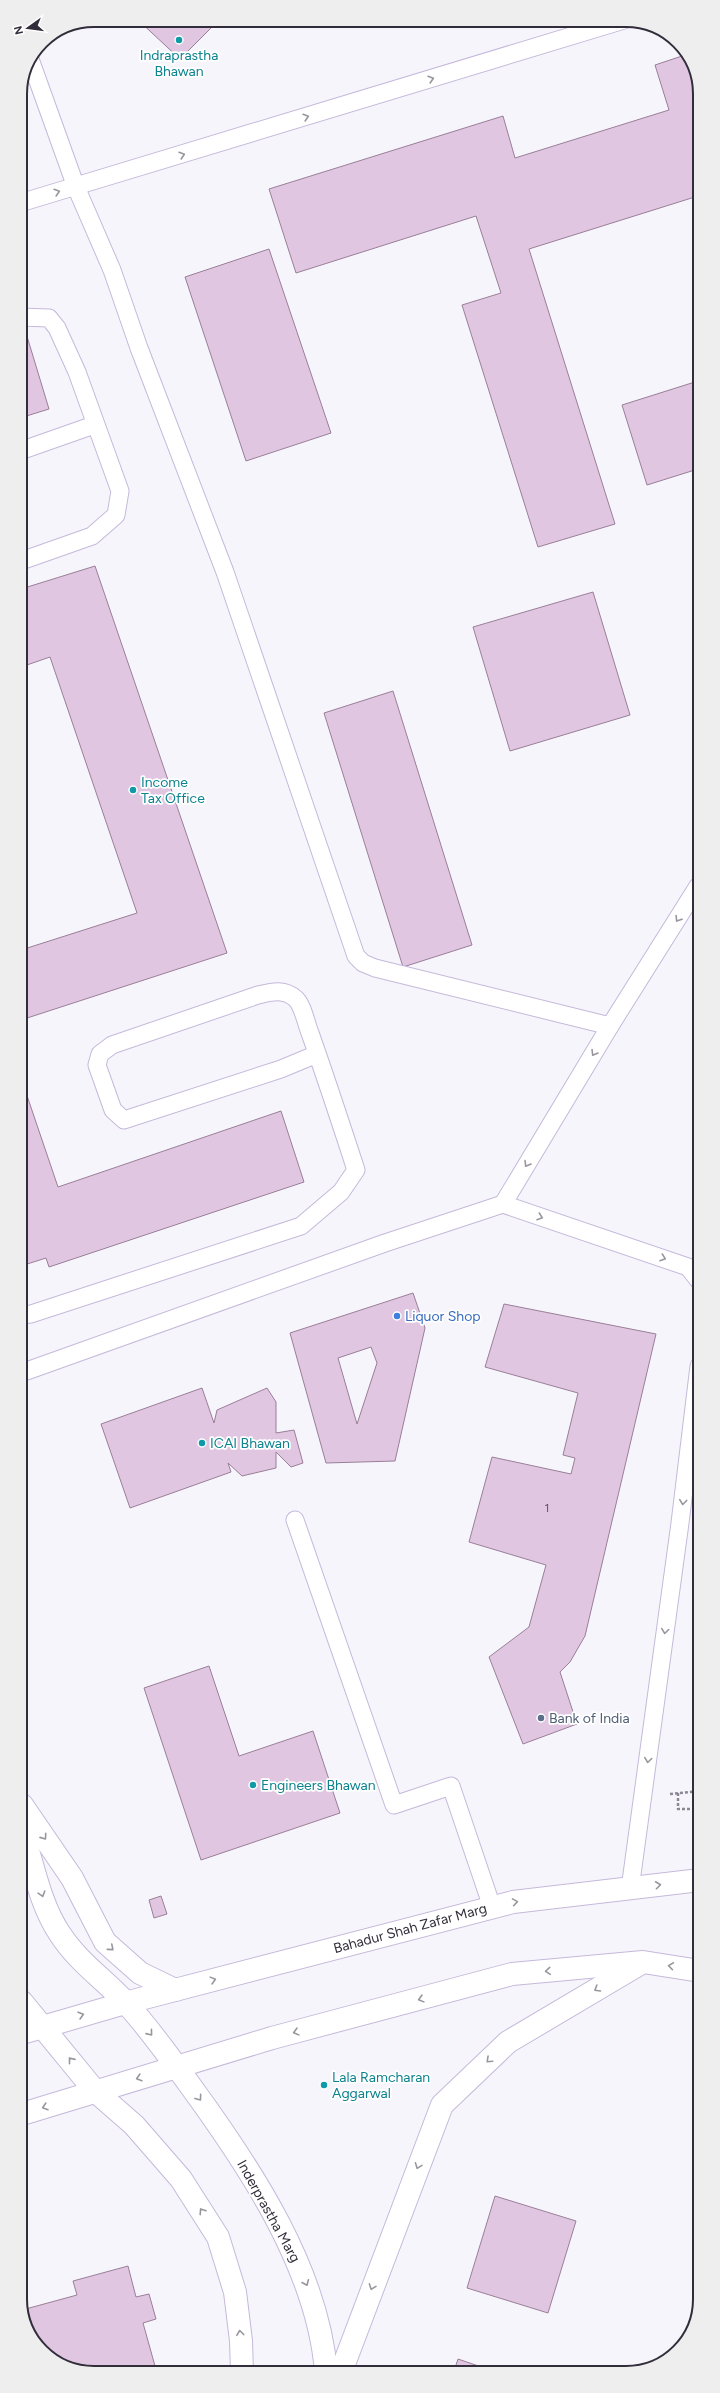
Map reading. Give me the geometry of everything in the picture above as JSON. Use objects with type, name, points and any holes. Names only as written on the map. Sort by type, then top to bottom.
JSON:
[{"type":"main road","points":[[27,1812],[72,1878],[105,1942],[140,1973],[175,1990]]},
{"type":"main road","name":"Inderprastha Marg","points":[[27,1846],[47,1910],[59,1933],[78,1959],[126,2002],[176,2066],[227,2136],[289,2243],[312,2296],[324,2352],[325,2366]]},
{"type":"main road","name":"Bahadur Shah Zafar Marg","points":[[43,2026],[126,2002],[513,1902],[693,1881]]},
{"type":"main road","points":[[27,2112],[272,2038],[512,1974],[642,1962],[693,1969]]},
{"type":"main road","points":[[343,2366],[442,2105],[508,2042],[642,1962]]},
{"type":"main road","points":[[27,2008],[95,2091],[134,2125],[181,2179],[218,2237],[235,2292],[241,2341],[242,2366]]},
{"type":"main road","points":[[27,2031],[43,2026]]},
{"type":"lane","points":[[27,202],[601,27]]},
{"type":"lane","points":[[33,67],[76,187],[112,270],[139,348],[225,572],[356,956],[363,963],[375,968],[610,1026]]},
{"type":"lane","points":[[27,317],[49,318],[58,328],[77,372],[94,425],[120,491],[116,515],[92,536],[27,559]]},
{"type":"lane","points":[[27,449],[94,425]]},
{"type":"lane","points":[[503,1204],[610,1026],[693,894]]},
{"type":"lane","points":[[27,1314],[301,1226],[341,1192],[356,1170],[317,1054],[296,999],[277,991],[112,1045],[100,1054],[97,1064],[113,1110],[124,1120],[281,1069],[317,1054]]},
{"type":"lane","points":[[27,1370],[385,1243],[503,1204],[688,1267],[693,1273]]},
{"type":"lane","points":[[630,1888],[680,1523],[693,1416]]},
{"type":"lane","points":[[295,1520],[394,1806],[451,1786],[492,1907]]},
{"type":"path","points":[[665,1795],[693,1792]]},
{"type":"path","points":[[678,1793],[678,1809],[693,1809]]},
{"type":"building","name":"Indraprastha Bhawan","points":[[146,27],[212,27],[180,59]]},
{"type":"building","points":[[681,56],[691,76],[693,94],[693,198],[529,249],[615,524],[538,547],[462,305],[501,293],[476,216],[296,273],[269,189],[503,116],[515,158],[669,110],[655,65]]},
{"type":"building","points":[[269,249],[331,433],[246,461],[185,277]]},
{"type":"building","points":[[27,336],[49,409],[27,416]]},
{"type":"building","points":[[693,383],[693,471],[647,485],[622,405]]},
{"type":"building","name":"Income Tax Office","points":[[95,566],[227,953],[27,1018],[27,948],[137,913],[50,657],[27,665],[27,587]]},
{"type":"building","points":[[593,592],[630,715],[510,751],[473,627]]},
{"type":"building","points":[[393,691],[472,945],[403,967],[324,713]]},
{"type":"building","points":[[27,1096],[58,1187],[281,1111],[304,1182],[49,1267],[46,1258],[27,1264]]},
{"type":"building","points":[[413,1293],[425,1328],[395,1461],[326,1463],[290,1333]],"holes":[[[371,1347],[377,1363],[357,1424],[338,1358]]]},
{"type":"building","points":[[504,1304],[656,1334],[585,1636],[570,1662],[560,1672],[577,1724],[523,1744],[489,1657],[529,1627],[546,1565],[469,1542],[492,1457],[571,1474],[575,1458],[563,1455],[578,1393],[485,1367]]},
{"type":"building","name":"ICAI Bhawan","points":[[202,1388],[214,1423],[217,1410],[267,1388],[276,1402],[276,1433],[294,1430],[303,1463],[291,1467],[276,1452],[276,1468],[242,1476],[228,1463],[231,1472],[130,1508],[101,1424]]},
{"type":"building","name":"Engineers Bhawan","points":[[209,1666],[239,1756],[313,1731],[340,1813],[201,1860],[144,1688]]},
{"type":"building","points":[[161,1896],[167,1914],[154,1918],[149,1900]]},
{"type":"building","points":[[495,2196],[576,2221],[548,2313],[467,2288]]},
{"type":"building","points":[[128,2266],[136,2297],[149,2294],[156,2319],[143,2323],[155,2366],[89,2366],[76,2364],[60,2357],[44,2343],[32,2325],[28,2308],[77,2295],[73,2281]]},
{"type":"building","points":[[458,2359],[478,2366],[456,2366]]},
{"type":"place","name":"Indraprastha Bhawan","points":[[179,40]]},
{"type":"place","name":"Income Tax Office","points":[[133,790]]},
{"type":"place","name":"Liquor Shop","points":[[397,1316]]},
{"type":"place","name":"ICAI Bhawan","points":[[202,1443]]},
{"type":"place","name":"Bank of India","points":[[541,1718]]},
{"type":"place","name":"Engineers Bhawan","points":[[253,1785]]},
{"type":"place","name":"Lala Ramcharan Aggarwal","points":[[324,2085]]}]
